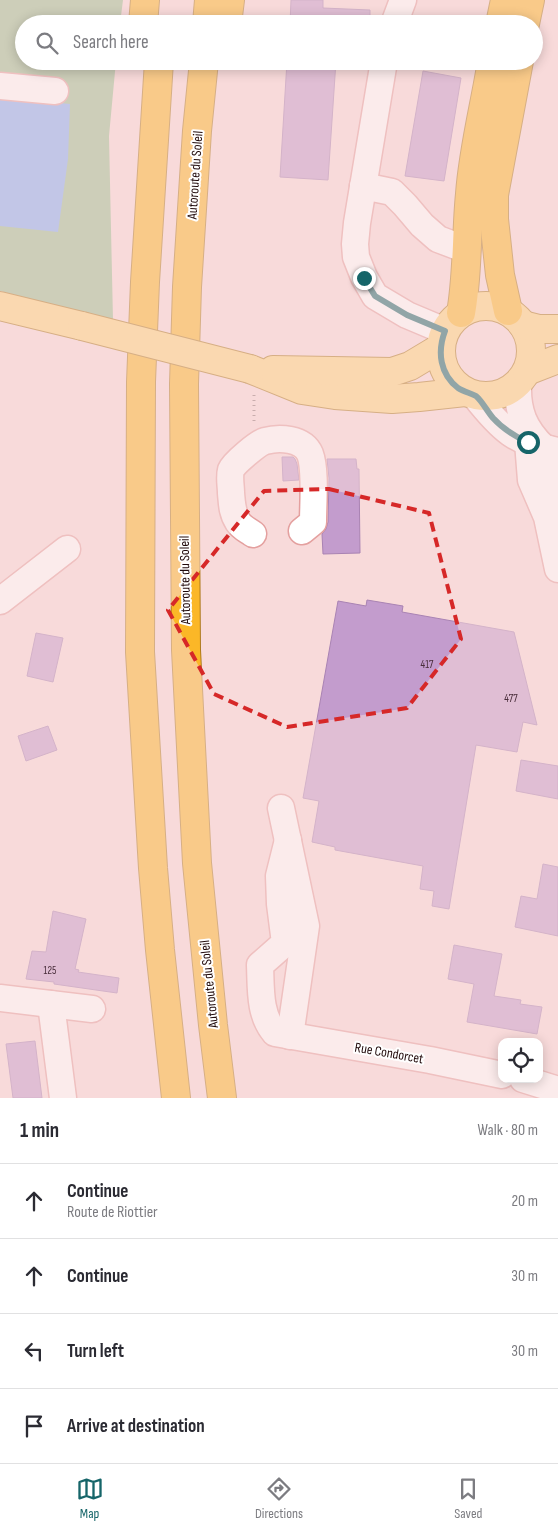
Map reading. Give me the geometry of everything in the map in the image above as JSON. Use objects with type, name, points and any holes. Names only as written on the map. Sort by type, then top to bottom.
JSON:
[{"type":"highway","points":[[144,15],[145,0]]},
{"type":"highway","points":[[163,15],[164,0]]},
{"type":"highway","points":[[208,15],[209,0]]},
{"type":"highway","points":[[228,15],[230,0]]},
{"type":"highway","points":[[502,15],[505,0]]},
{"type":"highway","points":[[527,15],[530,0]]},
{"type":"highway","points":[[140,516],[135,314],[141,70]]},
{"type":"highway","points":[[158,70],[145,282],[141,382],[140,652],[147,788],[160,950],[176,1098]]},
{"type":"highway","name":"Autoroute du Soleil","points":[[203,70],[197,131],[188,287],[184,420],[186,650],[197,863],[222,1098]]},
{"type":"highway","points":[[188,287],[220,70]]},
{"type":"highway","points":[[449,331],[465,290],[472,168],[490,70]]},
{"type":"highway","points":[[516,318],[500,275],[494,219],[494,196],[517,70]]},
{"type":"main road","points":[[0,306],[251,369],[302,390],[335,395],[392,398],[470,394],[487,397],[509,391],[523,377],[558,359]]},
{"type":"main road","points":[[251,369],[392,372],[410,366],[472,308],[484,306],[496,307],[539,329],[558,329]]},
{"type":"main road","points":[[516,318],[529,336],[532,347],[531,360],[523,377]]},
{"type":"main road","points":[[449,331],[440,357],[446,374],[451,381],[470,394]]},
{"type":"street","points":[[397,15],[403,0]]},
{"type":"street","points":[[382,70],[355,244],[358,265],[375,296],[407,315],[449,331]]},
{"type":"street","points":[[0,86],[55,91]]},
{"type":"street","points":[[363,186],[392,192],[406,205],[422,225],[438,239],[467,250]]},
{"type":"street","points":[[523,377],[518,393],[522,416],[527,429],[544,448]]},
{"type":"street","points":[[470,394],[512,435],[544,448]]},
{"type":"street","points":[[253,534],[239,524],[233,514],[231,469],[263,441],[275,439],[294,441],[304,446],[309,453],[312,469],[313,522],[302,531]]},
{"type":"street","points":[[544,448],[530,480],[547,517],[558,570]]},
{"type":"street","points":[[0,601],[67,548]]},
{"type":"street","points":[[281,808],[288,840],[306,926],[283,1035],[268,1026],[262,1005],[260,965],[285,943],[280,904],[279,876],[288,840]]},
{"type":"street","points":[[0,998],[92,1009]]},
{"type":"street","points":[[51,1004],[63,1098]]},
{"type":"street","name":"Rue Condorcet","points":[[283,1035],[430,1060],[498,1074]]},
{"type":"street","points":[[536,1083],[558,1090]]},
{"type":"highlighted area","points":[[329,489],[429,513],[461,639],[407,708],[287,727],[214,694],[168,610],[264,491]]},
{"type":"green space","points":[[0,0],[123,0],[121,15],[15,15],[15,70],[115,70],[109,136],[113,320],[0,291]]},
{"type":"water","points":[[0,97],[70,104],[68,159],[58,232],[0,226]]},
{"type":"building","points":[[291,0],[323,0],[323,8],[370,10],[370,15],[290,15]]},
{"type":"building","points":[[286,70],[335,70],[328,180],[280,177]]},
{"type":"building","points":[[423,71],[461,78],[444,181],[405,176]]},
{"type":"building","points":[[282,457],[293,457],[295,459],[299,480],[283,481]]},
{"type":"building","points":[[327,459],[356,459],[357,469],[359,469],[360,553],[323,554],[322,534],[328,522],[329,478]]},
{"type":"building","points":[[367,600],[403,606],[402,612],[514,632],[537,725],[523,722],[517,752],[476,745],[449,909],[432,906],[434,891],[420,889],[423,866],[335,850],[335,847],[312,842],[319,801],[303,798],[338,601],[366,606]]},
{"type":"building","points":[[36,633],[63,638],[53,682],[27,676]]},
{"type":"building","points":[[48,726],[57,750],[26,761],[18,736]]},
{"type":"building","points":[[521,760],[558,766],[558,799],[516,791]]},
{"type":"building","points":[[543,864],[558,867],[558,936],[515,927],[521,896],[537,899]]},
{"type":"building","points":[[53,911],[86,919],[75,969],[79,970],[78,972],[119,978],[117,993],[26,979],[32,951],[46,952]]},
{"type":"building","points":[[454,945],[502,954],[494,996],[521,1000],[520,1004],[542,1007],[537,1034],[467,1022],[474,984],[448,979]]},
{"type":"building","points":[[35,1041],[42,1098],[13,1098],[6,1044]]},
{"type":"route","points":[[364,278],[375,296],[407,315],[445,331],[440,348],[440,357],[442,366],[451,381],[464,392],[475,396],[494,419],[512,435],[528,442]]}]
